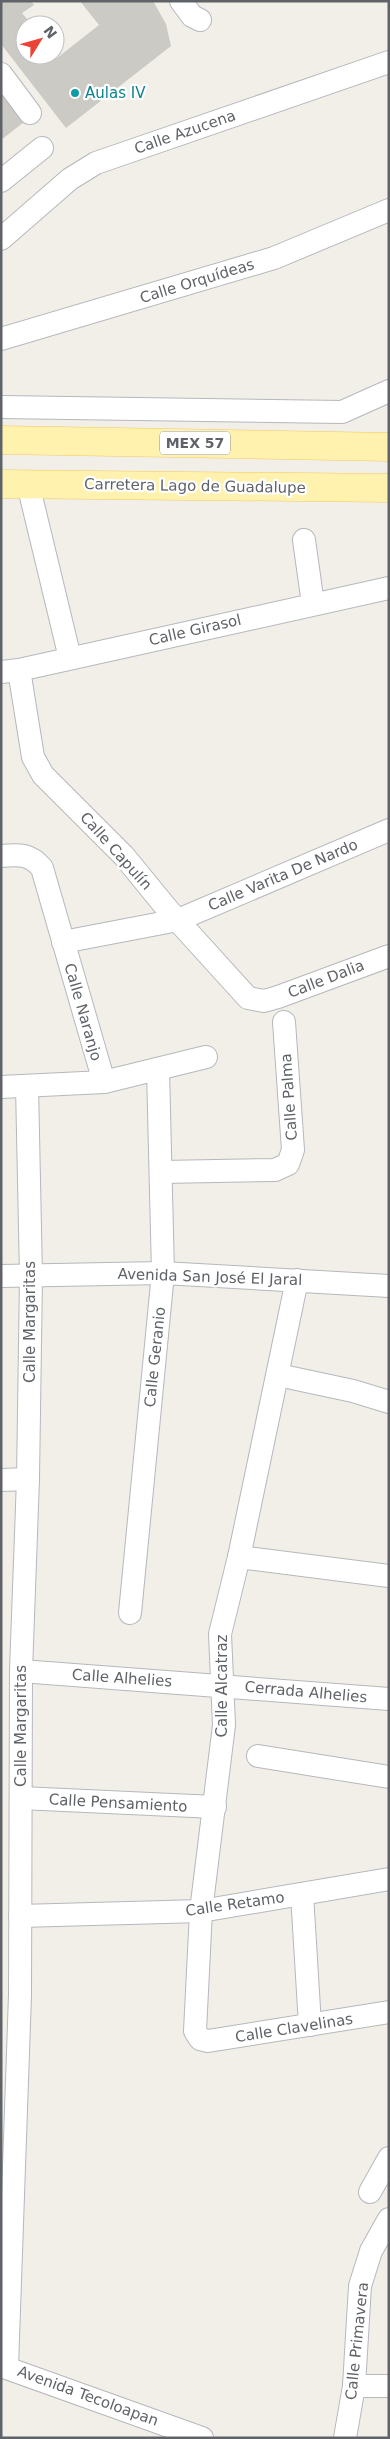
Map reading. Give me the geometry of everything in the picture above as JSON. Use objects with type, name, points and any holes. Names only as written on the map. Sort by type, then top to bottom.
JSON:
[{"type":"main road","name":"MEX 57","points":[[1,440],[389,447]]},
{"type":"main road","name":"Carretera Lago de Guadalupe","points":[[1,484],[389,488]]},
{"type":"street","points":[[181,1],[192,16],[200,20]]},
{"type":"street","name":"Calle Azucena","points":[[1,239],[70,179],[96,163],[389,62]]},
{"type":"street","points":[[1,74],[30,113]]},
{"type":"street","points":[[1,181],[42,148]]},
{"type":"street","name":"Calle Orquídeas","points":[[1,339],[274,258],[389,210]]},
{"type":"street","points":[[1,407],[342,412],[389,391]]},
{"type":"street","points":[[342,412],[347,446]]},
{"type":"street","points":[[28,484],[70,658]]},
{"type":"street","points":[[304,540],[312,604]]},
{"type":"street","name":"Calle Girasol","points":[[10,671],[389,588]]},
{"type":"street","name":"Calle Capulín","points":[[10,671],[33,757],[43,775],[124,856],[248,998],[264,1001]]},
{"type":"street","name":"Calle Varita De Nardo","points":[[178,920],[389,830]]},
{"type":"street","name":"Calle Naranjo","points":[[1,856],[16,854],[34,858],[42,868],[104,1082]]},
{"type":"street","name":"Calle Naranjo","points":[[63,942],[178,920]]},
{"type":"street","name":"Calle Dalia","points":[[264,1001],[389,956]]},
{"type":"street","name":"Calle Palma","points":[[162,1172],[275,1170],[288,1164],[293,1150],[284,1022]]},
{"type":"street","points":[[1,1087],[104,1082],[206,1057]]},
{"type":"street","name":"Calle Geranio","points":[[130,1613],[163,1273],[158,1070]]},
{"type":"street","name":"Calle Margaritas","points":[[4,2366],[11,1997],[20,1916],[21,1798],[11,1722],[21,1672],[28,1479],[31,1276],[27,1086]]},
{"type":"street","name":"Avenida San José El Jaral","points":[[1,1276],[163,1273],[389,1286]]},
{"type":"street","name":"Calle Alcatraz","points":[[200,2039],[196,2031],[201,1911],[224,1725],[220,1634],[240,1557],[297,1280]]},
{"type":"street","points":[[278,1375],[354,1391],[389,1402]]},
{"type":"street","points":[[1,1480],[28,1479]]},
{"type":"street","points":[[240,1557],[389,1576]]},
{"type":"street","name":"Calle Alhelies","points":[[21,1672],[222,1685]]},
{"type":"street","name":"Cerrada Alhelies","points":[[222,1685],[389,1699]]},
{"type":"street","points":[[258,1756],[389,1777]]},
{"type":"street","name":"Calle Pensamiento","points":[[21,1798],[215,1807]]},
{"type":"street","name":"Calle Retamo","points":[[20,1916],[201,1911],[389,1879]]},
{"type":"street","points":[[302,1894],[310,2026]]},
{"type":"street","name":"Calle Clavelinas","points":[[200,2039],[208,2041],[389,2012]]},
{"type":"street","points":[[370,2192],[389,2158]]},
{"type":"street","name":"Calle Primavera","points":[[346,2438],[354,2386],[360,2286],[371,2251],[389,2219]]},
{"type":"street","name":"Avenida Tecoloapan","points":[[4,2366],[157,2429],[202,2438]]},
{"type":"street","points":[[354,2386],[389,2386]]},
{"type":"building","name":"Aulas IV","points":[[1,1],[31,1],[34,5],[22,13],[24,15],[15,15],[15,62],[1,44]]},
{"type":"building","name":"Aulas IV","points":[[80,1],[153,1],[166,24],[171,46],[66,128],[17,65],[65,65],[65,52],[99,25]]},
{"type":"building","points":[[1,91],[24,122],[1,140]]},
{"type":"place","name":"Aulas IV","points":[[75,93]]}]
